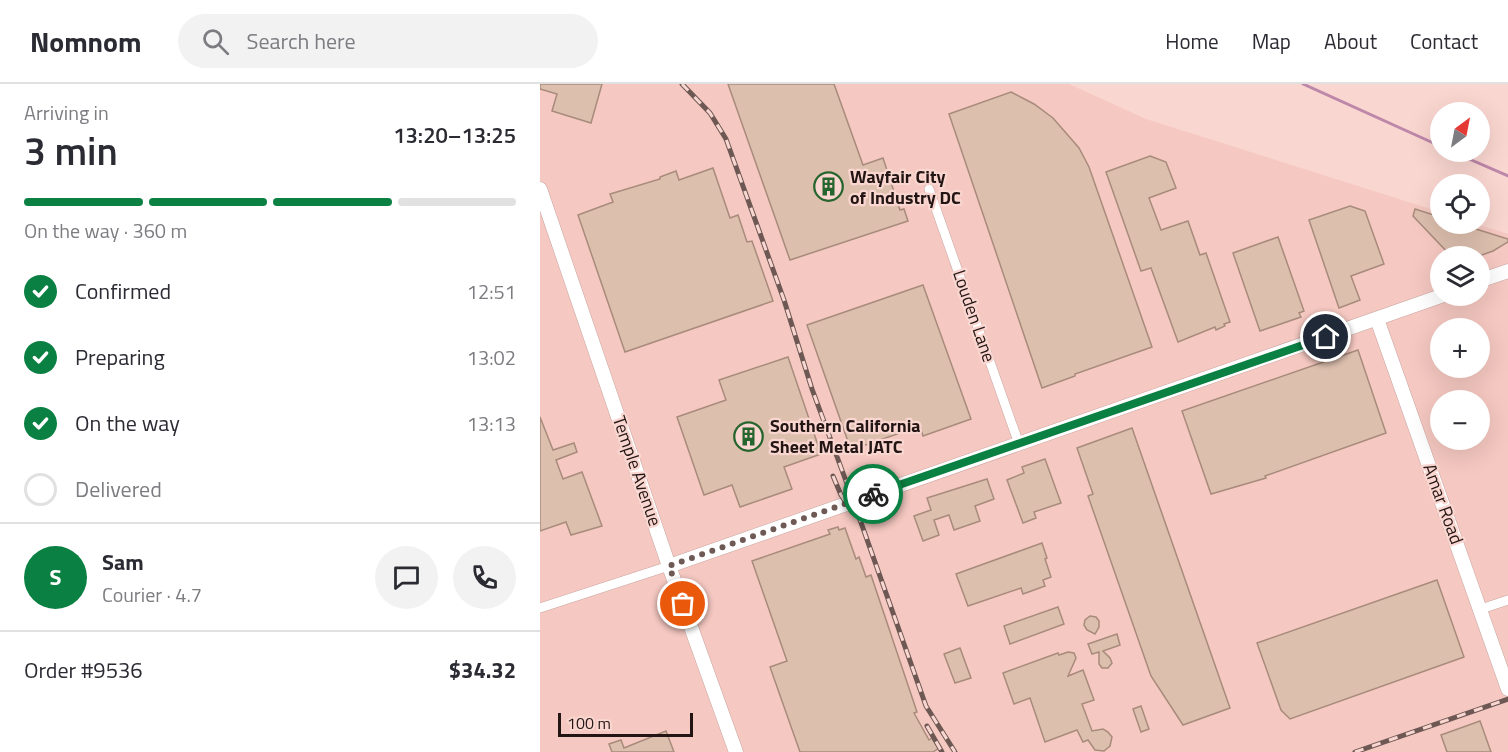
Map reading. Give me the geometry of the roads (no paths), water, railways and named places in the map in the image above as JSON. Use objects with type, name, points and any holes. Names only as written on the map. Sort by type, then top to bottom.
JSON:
[{"type":"main road","name":"Temple Avenue","points":[[540,189],[669,566],[736,752]]},
{"type":"main road","points":[[1490,278],[1508,271]]},
{"type":"main road","points":[[669,566],[1430,300]]},
{"type":"main road","name":"Amar Road","points":[[1377,319],[1508,689]]},
{"type":"street","name":"Louden Lane","points":[[929,189],[1019,444]]},
{"type":"street","points":[[540,608],[669,566]]},
{"type":"street","points":[[1480,609],[1508,600]]},
{"type":"waterway","points":[[1303,84],[1430,141]]},
{"type":"waterway","points":[[1476,162],[1508,176]]},
{"type":"railway","points":[[682,84],[710,113],[726,139],[784,300],[812,389],[926,706],[955,752]]},
{"type":"railway","points":[[833,476],[852,512]]},
{"type":"railway","points":[[1355,752],[1508,699]]},
{"type":"railway","points":[[927,726],[942,752]]},
{"type":"place","name":"Wayfair City of Industry DC","points":[[829,187]]},
{"type":"place","name":"Southern California Sheet Metal JATC","points":[[749,436]]}]
